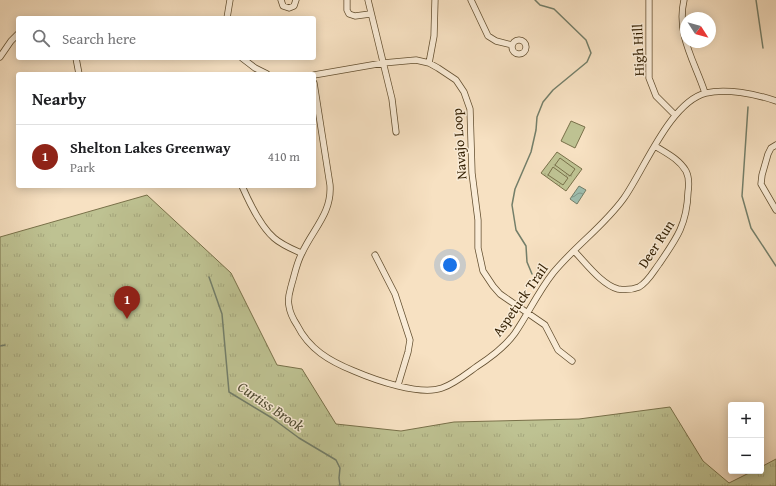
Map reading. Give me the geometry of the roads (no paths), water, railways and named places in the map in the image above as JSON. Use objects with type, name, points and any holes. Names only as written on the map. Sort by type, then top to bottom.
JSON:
[{"type":"street","points":[[227,16],[230,0]]},
{"type":"street","points":[[281,0],[283,6],[289,8],[294,6],[296,0]]},
{"type":"street","points":[[347,0],[347,10],[349,14],[355,16],[370,14]]},
{"type":"street","points":[[368,0],[370,14],[392,99],[396,132]]},
{"type":"street","points":[[429,63],[435,31],[435,0]]},
{"type":"street","points":[[471,0],[488,36],[496,41],[512,45]]},
{"type":"street","name":"High Hill","points":[[649,0],[649,78],[656,96],[675,115]]},
{"type":"street","points":[[684,0],[682,31],[705,93],[744,93],[776,101]]},
{"type":"street","points":[[0,57],[16,36]]},
{"type":"street","points":[[76,60],[79,72]]},
{"type":"street","points":[[244,60],[259,72]]},
{"type":"street","name":"Navajo Loop","points":[[316,75],[406,60],[416,60],[429,63],[456,80],[464,92],[469,104],[471,118],[472,173],[478,220],[478,248],[483,271],[500,294],[545,326],[558,350],[572,361]]},
{"type":"street","name":"Aspetuck Trail","points":[[316,96],[330,184],[330,198],[327,210],[301,253],[288,303],[291,314],[308,343],[322,354],[350,370],[398,385],[427,390],[437,390],[452,384],[480,365],[514,335],[552,274],[608,218],[623,199],[675,115],[689,103],[705,93]]},
{"type":"street","points":[[776,145],[771,148],[768,154],[762,174],[761,184],[776,210]]},
{"type":"street","name":"Deer Run","points":[[574,252],[602,280],[619,289],[629,290],[638,287],[652,274],[671,247],[684,224],[689,187],[686,171],[681,164],[655,146]]},
{"type":"street","points":[[243,188],[270,234],[282,244],[301,253]]},
{"type":"street","points":[[375,255],[395,294],[410,340],[398,385]]},
{"type":"water","points":[[579,186],[586,190],[577,204],[570,199]]},
{"type":"waterway","points":[[532,274],[527,262],[526,246],[516,230],[512,205],[515,189],[531,152],[536,130],[537,117],[543,102],[553,90],[587,62],[591,53],[586,40],[554,9],[540,5],[535,0]]},
{"type":"waterway","points":[[756,0],[763,48]]},
{"type":"waterway","points":[[748,107],[742,196],[751,228],[776,266]]},
{"type":"waterway","name":"Curtiss Brook","points":[[209,277],[222,314],[229,392],[272,418],[299,438],[336,460],[340,468],[340,486]]},
{"type":"waterway","points":[[0,346],[5,345]]},
{"type":"place","name":"Shelton Lakes Greenway","points":[[127,319]]}]
